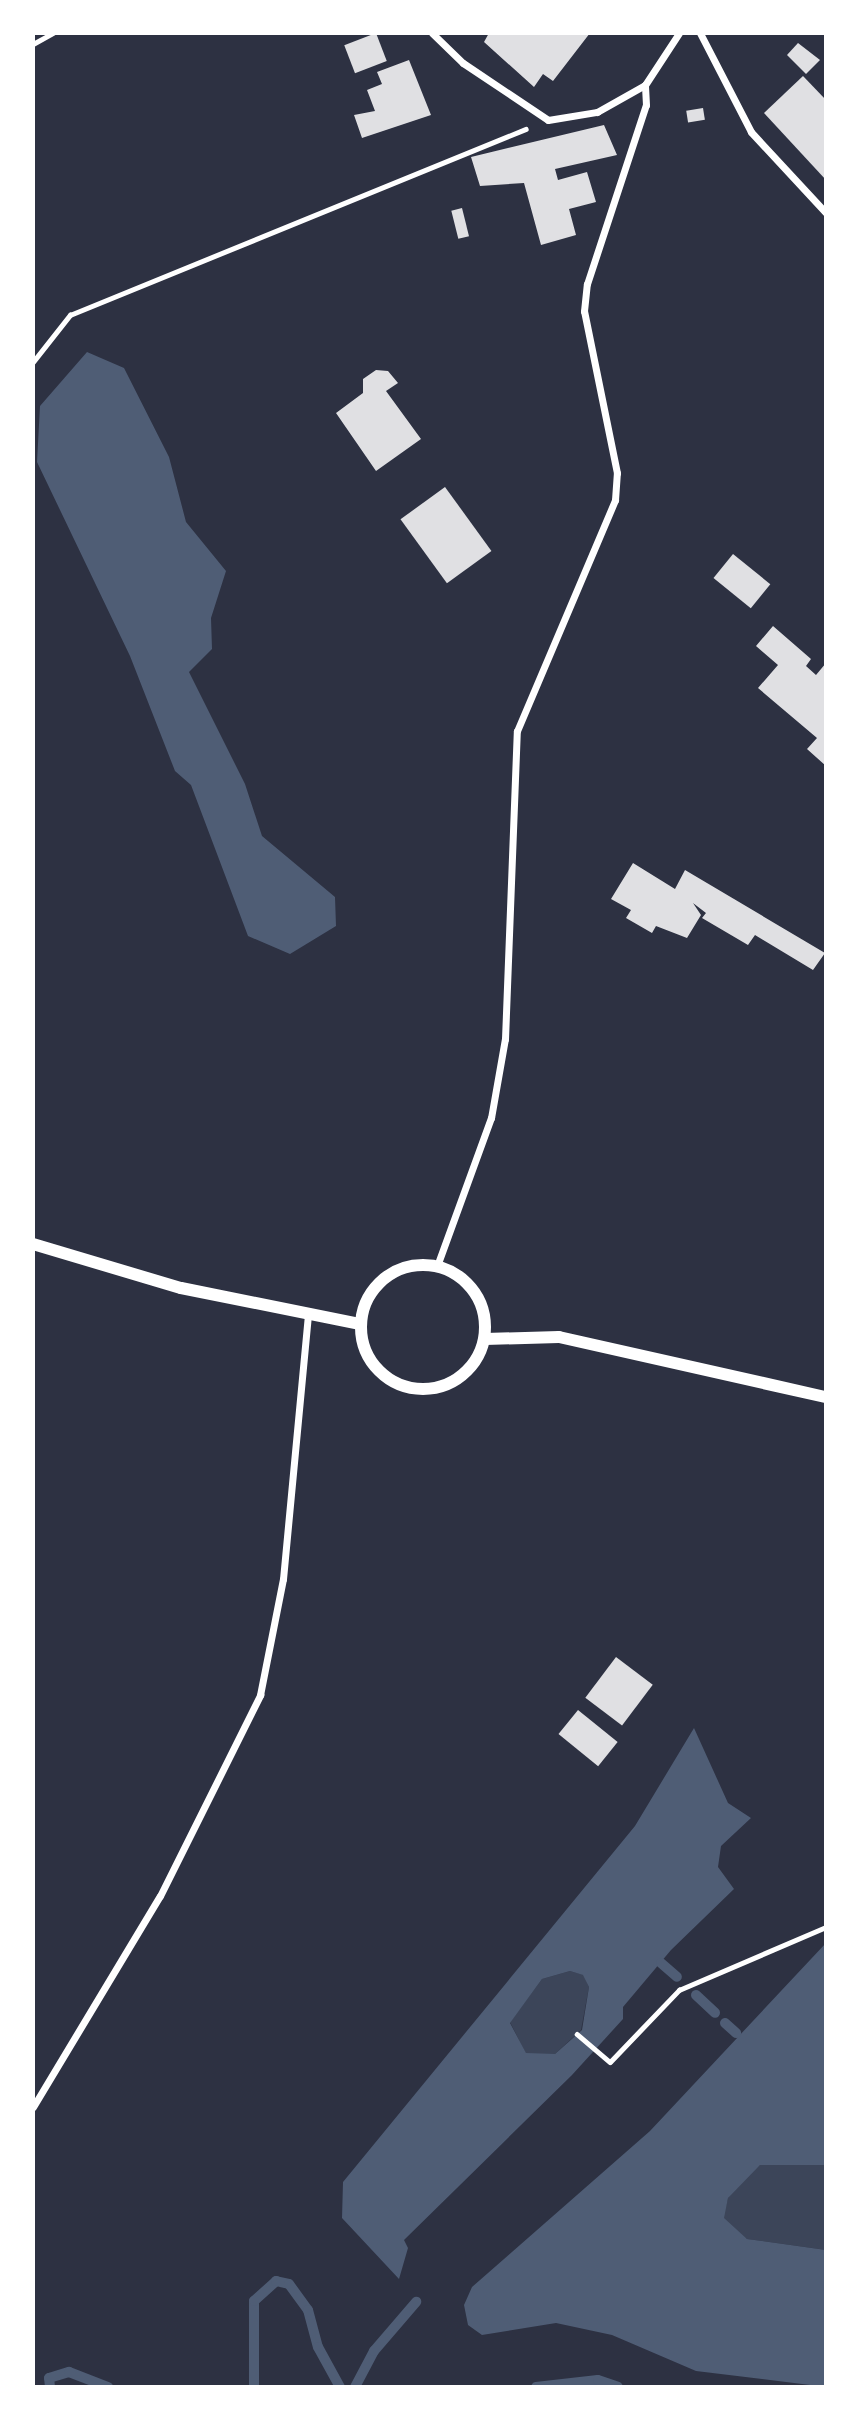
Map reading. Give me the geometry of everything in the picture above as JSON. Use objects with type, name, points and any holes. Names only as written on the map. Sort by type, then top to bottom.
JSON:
[{"type":"street","points":[[432,33],[463,64],[548,120],[597,112],[645,86],[678,33]]},
{"type":"street","points":[[701,33],[751,132],[826,213]]},
{"type":"street","points":[[437,1266],[491,1118],[505,1039],[517,731],[615,500],[617,473],[584,297],[646,105],[645,86]]},
{"type":"street","points":[[33,1244],[181,1287],[360,1324]]},
{"type":"street","points":[[437,1266],[476,1293],[485,1339],[465,1375],[426,1390],[387,1379],[372,1364],[360,1324],[364,1306],[385,1277],[401,1268],[437,1266]]},
{"type":"street","points":[[33,2108],[160,1896],[260,1695],[283,1579],[308,1315]]},
{"type":"street","points":[[485,1339],[559,1337],[826,1397]]},
{"type":"path","points":[[33,44],[52,33]]},
{"type":"path","points":[[33,362],[70,315],[548,120]]},
{"type":"path","points":[[577,2034],[610,2062],[678,1990],[826,1927]]},
{"type":"shaded area","points":[[87,352],[124,368],[169,457],[186,522],[226,571],[211,618],[212,649],[189,672],[245,784],[262,836],[335,897],[336,926],[290,954],[248,936],[191,785],[175,771],[130,656],[37,462],[40,406]]},
{"type":"shaded area","points":[[694,1728],[728,1803],[751,1818],[721,1846],[718,1867],[734,1889],[671,1950],[623,2007],[623,2019],[572,2075],[404,2240],[408,2248],[399,2279],[342,2218],[343,2182],[635,1826]],"holes":[[[570,1971],[583,1975],[589,1987],[582,2030],[555,2054],[526,2053],[510,2023],[542,1979]]]},
{"type":"shaded area","points":[[826,1943],[826,2165],[760,2165],[728,2198],[724,2218],[747,2239],[826,2250],[826,2387],[696,2371],[612,2335],[556,2323],[482,2335],[468,2325],[464,2305],[472,2287],[650,2131]]},
{"type":"shaded area","points":[[570,1971],[584,1975],[589,1987],[581,2030],[555,2054],[526,2054],[510,2022],[542,1979]]},
{"type":"shaded area","points":[[818,2161],[826,2165],[826,2250],[747,2239],[730,2229],[723,2218],[728,2198],[740,2180],[760,2165]]},
{"type":"building","points":[[376,33],[387,61],[355,73],[344,45]]},
{"type":"building","points":[[489,33],[590,33],[553,81],[543,74],[534,87],[484,42]]},
{"type":"building","points":[[798,43],[820,60],[806,74],[787,55]]},
{"type":"building","points":[[409,60],[431,115],[362,138],[354,115],[375,111],[367,90],[382,84],[377,72]]},
{"type":"building","points":[[803,76],[826,100],[826,180],[764,113]]},
{"type":"building","points":[[703,108],[705,120],[688,123],[686,111]]},
{"type":"building","points":[[604,125],[617,155],[555,169],[558,180],[587,172],[596,202],[569,209],[576,235],[541,245],[524,183],[480,186],[471,157]]},
{"type":"building","points":[[462,208],[469,236],[458,239],[451,211]]},
{"type":"building","points":[[376,370],[388,371],[398,383],[386,391],[421,439],[376,471],[336,413],[363,393],[363,379]]},
{"type":"building","points":[[445,487],[491,551],[447,583],[401,519]]},
{"type":"building","points":[[733,554],[770,584],[751,608],[713,578]]},
{"type":"building","points":[[773,626],[811,659],[806,666],[816,675],[826,663],[826,766],[807,749],[817,738],[758,688],[778,665],[756,646]]},
{"type":"building","points":[[633,863],[675,889],[685,870],[825,953],[813,970],[755,935],[748,945],[702,918],[706,913],[693,903],[701,915],[687,938],[656,926],[652,933],[626,918],[631,910],[611,899]]},
{"type":"building","points":[[616,1657],[653,1685],[622,1725],[585,1698]]},
{"type":"building","points":[[578,1710],[618,1742],[598,1766],[558,1734]]},
{"type":"waterway","points":[[661,1963],[677,1977]]},
{"type":"waterway","points":[[696,1995],[715,2013]]},
{"type":"waterway","points":[[725,2023],[736,2033]]},
{"type":"waterway","points":[[254,2387],[254,2301],[276,2281],[289,2284],[308,2310],[318,2347],[340,2387]]},
{"type":"waterway","points":[[355,2387],[374,2351],[416,2302]]},
{"type":"waterway","points":[[50,2387],[49,2378],[69,2372],[108,2387]]},
{"type":"waterway","points":[[536,2387],[598,2380],[618,2387]]}]
